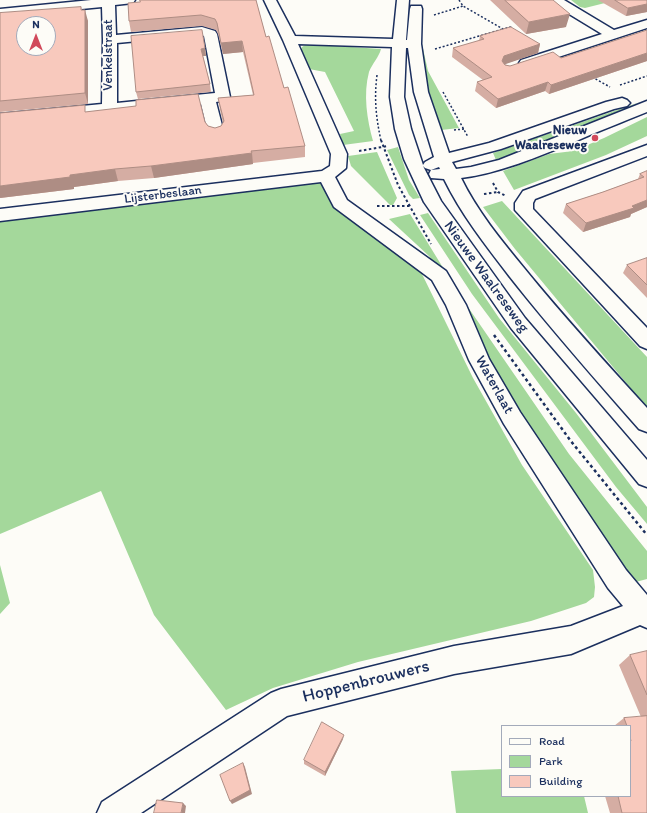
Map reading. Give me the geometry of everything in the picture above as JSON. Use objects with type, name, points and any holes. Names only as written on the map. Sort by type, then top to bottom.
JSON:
[{"type":"street","points":[[0,13],[129,0]]},
{"type":"street","points":[[270,0],[290,40],[339,154],[338,168],[326,176]]},
{"type":"street","name":"Nieuwe Waalreseweg","points":[[404,0],[396,82],[402,129],[417,172],[433,202],[518,323],[647,477]]},
{"type":"street","name":"Nieuwe Waalreseweg","points":[[416,0],[414,44],[421,92],[447,167],[465,203],[495,245],[550,314],[647,423]]},
{"type":"street","points":[[555,0],[612,35]]},
{"type":"street","name":"Venkelstraat","points":[[108,1],[110,40],[109,108]]},
{"type":"street","points":[[516,66],[647,24]]},
{"type":"street","points":[[0,119],[223,97],[210,34],[202,31],[110,40]]},
{"type":"street","points":[[290,40],[304,39],[414,44]]},
{"type":"street","points":[[207,98],[216,133]]},
{"type":"street","points":[[417,172],[447,167],[495,146],[611,105],[647,98]]},
{"type":"street","points":[[447,167],[482,170],[496,166],[647,106]]},
{"type":"street","points":[[647,150],[529,196],[524,203],[524,210],[647,341]]},
{"type":"street","name":"Lijsterbeslaan","points":[[0,215],[326,176]]},
{"type":"street","name":"Waterlaat","points":[[326,176],[340,202],[344,206],[439,276],[456,305],[479,360],[512,418],[617,579],[646,613]]},
{"type":"street","name":"Hoppenbrouwers","points":[[113,813],[281,703],[454,660],[571,640],[646,613]]},
{"type":"path","points":[[459,0],[463,6],[503,29]]},
{"type":"path","points":[[434,15],[463,6]]},
{"type":"path","points":[[431,49],[510,27],[514,30]]},
{"type":"path","points":[[592,77],[611,88]]},
{"type":"path","name":"Nieuwe Waalreseweg","points":[[382,148],[409,206],[434,247]]},
{"type":"path","name":"Nieuwe Waalreseweg","points":[[491,331],[570,440],[647,535]]},
{"type":"green space","points":[[571,0],[617,0],[585,8],[580,7]]},
{"type":"green space","points":[[307,44],[381,49],[369,72],[366,89],[369,124],[373,141],[343,145],[340,134],[354,131],[325,72],[309,69],[301,50],[302,47]]},
{"type":"green space","points":[[419,44],[422,44],[428,71],[459,128],[441,130],[428,100]]},
{"type":"green space","points":[[640,102],[527,150],[498,160],[496,160],[493,153]]},
{"type":"green space","points":[[647,117],[647,136],[606,155],[514,190],[503,171],[549,154],[573,151]]},
{"type":"green space","points":[[398,147],[409,180],[420,198],[413,199],[409,195],[387,150]]},
{"type":"green space","points":[[377,152],[397,198],[393,205],[390,205],[351,166],[348,156]]},
{"type":"green space","points":[[319,178],[412,260],[421,272],[473,378],[522,465],[593,570],[595,587],[594,597],[586,603],[531,621],[358,662],[273,688],[226,710],[154,615],[101,491],[0,534],[0,222]]},
{"type":"green space","points":[[502,201],[647,357],[647,408],[515,249],[483,207]]},
{"type":"green space","points":[[428,213],[499,318],[576,413],[647,507],[647,524],[616,487],[472,294],[420,215]]},
{"type":"green space","points":[[410,214],[461,297],[569,454],[647,551],[647,579],[632,583],[540,455],[447,282],[429,256],[389,219]]},
{"type":"green space","points":[[0,565],[10,603],[0,614]]},
{"type":"green space","points":[[501,769],[501,797],[584,797],[588,813],[456,813],[451,771]]},
{"type":"building","points":[[140,0],[256,0],[266,37],[269,36],[284,88],[288,87],[305,146],[251,151],[252,153],[115,169],[70,175],[70,177],[0,186],[0,113],[85,105],[85,112],[136,106],[136,100],[198,94],[205,122],[208,126],[215,128],[221,126],[224,121],[218,98],[254,95],[242,41],[221,43],[215,19],[201,15],[129,21],[128,3],[140,2]]},
{"type":"building","points":[[505,0],[553,0],[570,14],[529,22]]},
{"type":"building","points":[[615,0],[647,0],[647,4],[628,8]]},
{"type":"building","points":[[81,7],[81,10],[85,10],[85,93],[0,101],[0,13]]},
{"type":"building","points":[[511,27],[540,44],[504,56],[502,61],[505,65],[510,66],[553,52],[561,58],[647,30],[647,53],[551,85],[548,82],[498,99],[477,82],[492,77],[453,48],[484,39],[480,36]]},
{"type":"building","points":[[202,30],[205,48],[201,49],[210,84],[136,92],[131,36]]},
{"type":"building","points":[[647,171],[647,200],[632,206],[634,208],[586,223],[566,204],[644,177],[640,174]]},
{"type":"building","points":[[647,258],[647,285],[627,265]]},
{"type":"building","points":[[647,651],[647,695],[630,655]]},
{"type":"building","points":[[647,716],[647,813],[622,813],[618,797],[631,797],[631,725],[627,725],[624,718]]},
{"type":"building","points":[[322,722],[344,735],[325,772],[304,760]]},
{"type":"building","points":[[243,763],[250,790],[230,801],[220,775]]},
{"type":"building","points":[[157,800],[183,803],[181,813],[154,813]]},
{"type":"place","name":"Nieuw Waalreseweg","points":[[595,138]]}]
